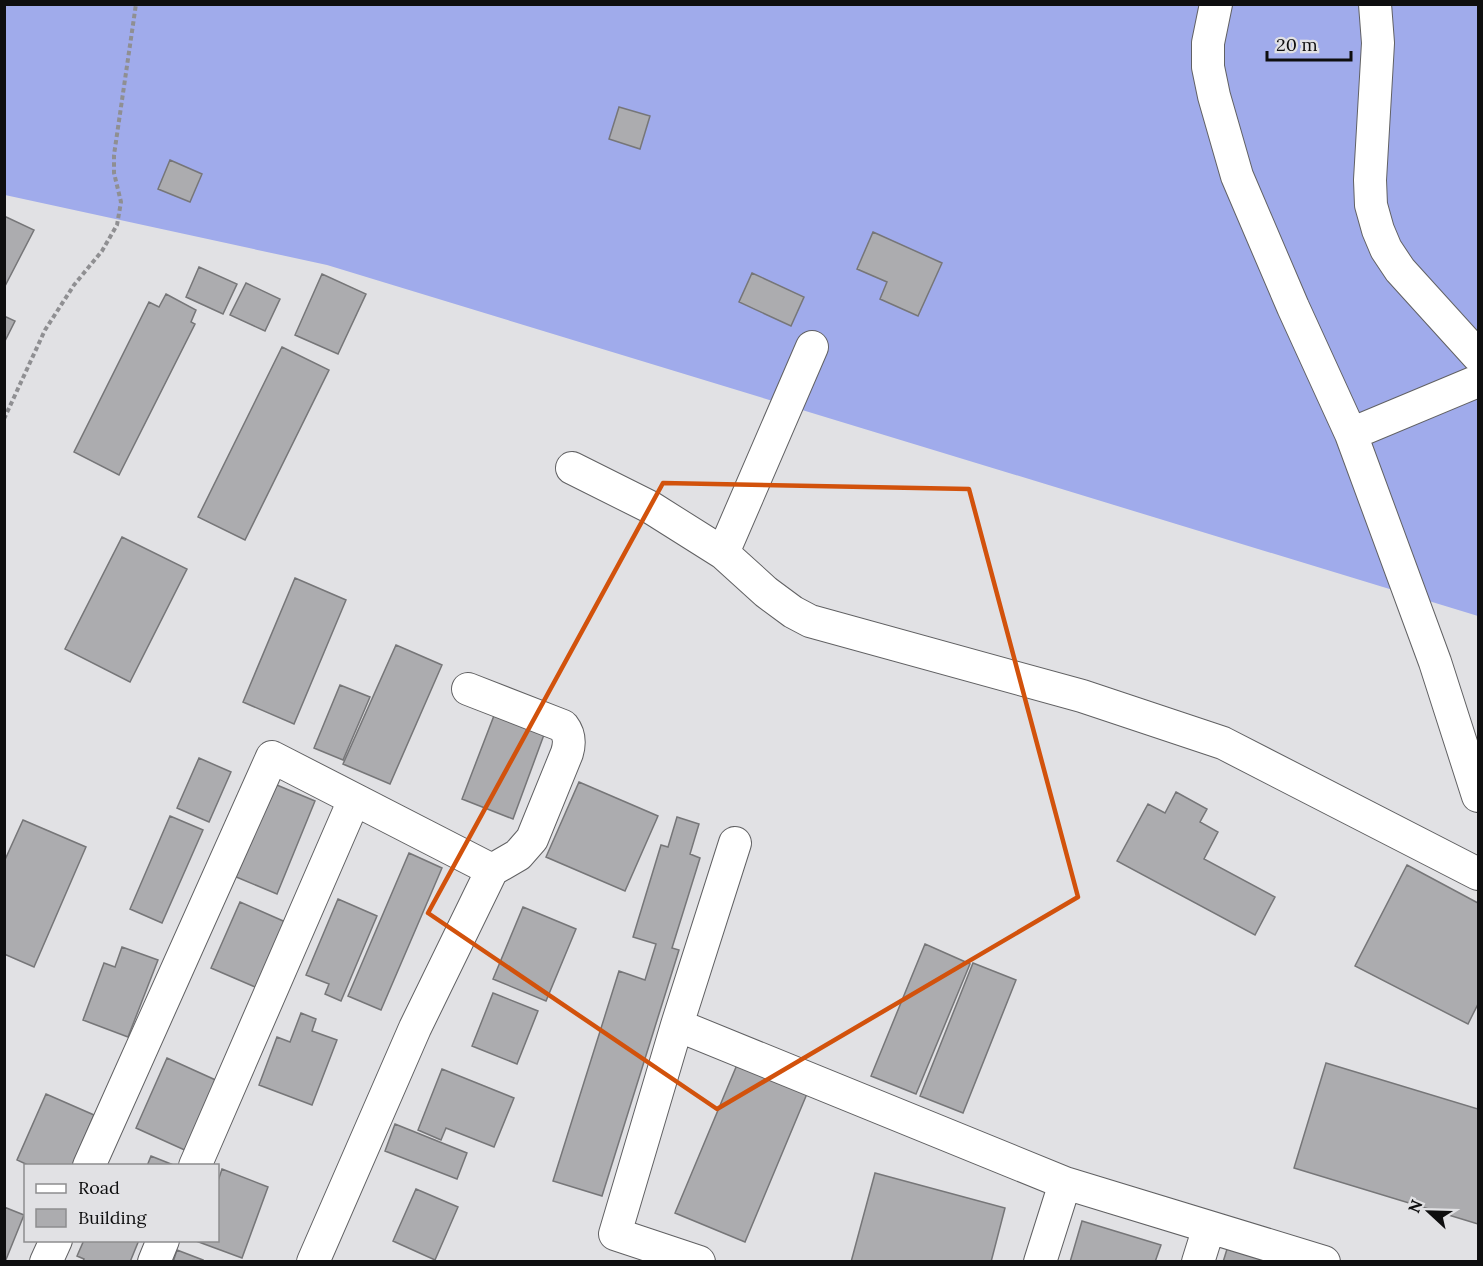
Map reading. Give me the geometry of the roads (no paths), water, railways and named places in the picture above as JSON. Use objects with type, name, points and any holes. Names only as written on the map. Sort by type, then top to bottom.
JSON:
[{"type":"street","points":[[1216,4],[1208,43],[1208,67],[1237,177],[1351,434],[1435,662],[1479,796]]},
{"type":"street","points":[[1375,4],[1377,52],[1370,180],[1371,205],[1378,230],[1386,249],[1400,270],[1479,356]]},
{"type":"street","points":[[723,553],[812,347]]},
{"type":"street","points":[[1351,434],[1479,381]]},
{"type":"street","points":[[572,468],[650,507],[723,553],[766,592],[793,612],[810,621],[1082,696],[1222,743],[1479,874]]},
{"type":"street","points":[[313,1262],[415,1028],[492,870],[518,855],[532,839],[567,753],[569,737],[563,726],[468,689]]},
{"type":"street","points":[[90,1164],[272,757],[492,870]]},
{"type":"street","points":[[196,1164],[354,800]]},
{"type":"street","points":[[699,1262],[615,1234],[677,1025],[735,843]]},
{"type":"street","points":[[677,1025],[1065,1183],[1324,1262]]},
{"type":"street","points":[[1040,1262],[1065,1183]]},
{"type":"street","points":[[1198,1262],[1209,1227]]},
{"type":"street","points":[[46,1262],[55,1242]]},
{"type":"street","points":[[154,1262],[162,1242]]}]
